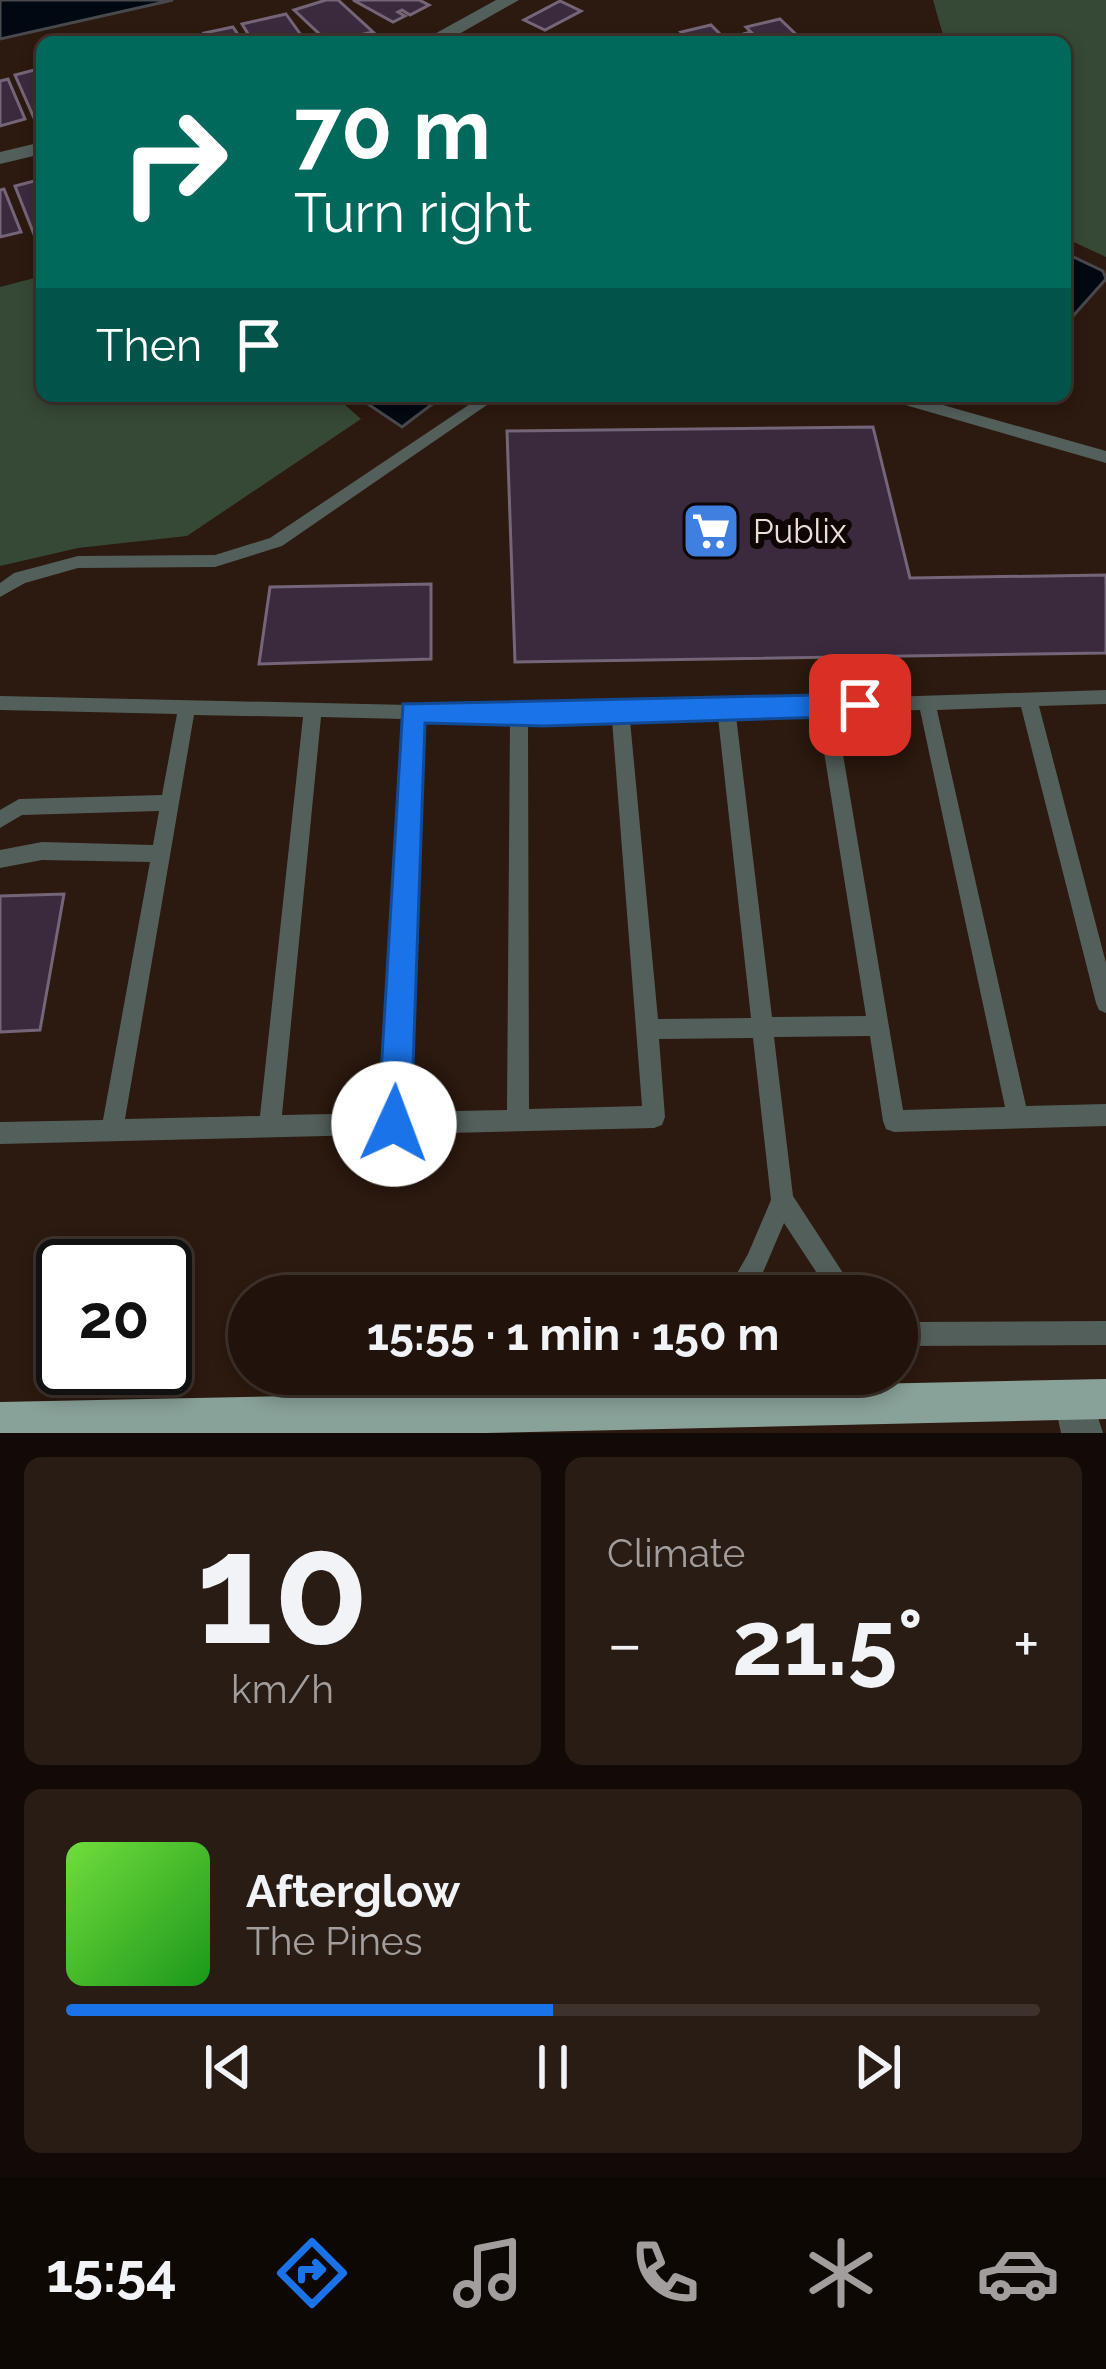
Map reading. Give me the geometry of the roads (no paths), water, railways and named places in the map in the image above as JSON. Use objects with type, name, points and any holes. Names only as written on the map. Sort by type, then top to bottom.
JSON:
[{"type":"main road","points":[[0,1423],[1088,1410]]},
{"type":"street","points":[[441,36],[510,0]]},
{"type":"street","points":[[0,158],[36,149]]},
{"type":"lane","points":[[0,591],[20,578],[78,562],[215,561],[276,542],[484,402]]},
{"type":"lane","points":[[914,402],[1106,457]]},
{"type":"lane","points":[[0,703],[519,714],[1106,698]]},
{"type":"lane","points":[[1028,700],[1106,1003]]},
{"type":"lane","points":[[927,703],[1018,1118]]},
{"type":"lane","points":[[112,1130],[187,706]]},
{"type":"lane","points":[[826,706],[894,1121],[1106,1115]]},
{"type":"lane","points":[[270,1126],[313,709]]},
{"type":"lane","points":[[726,709],[782,1200],[832,1275]]},
{"type":"lane","points":[[394,1124],[412,712]]},
{"type":"lane","points":[[0,1133],[654,1117],[620,712]]},
{"type":"lane","points":[[518,1120],[519,714]]},
{"type":"lane","points":[[0,820],[19,807],[170,802]]},
{"type":"lane","points":[[0,859],[42,851],[161,854]]},
{"type":"lane","points":[[649,1029],[879,1025]]},
{"type":"lane","points":[[746,1275],[782,1200]]},
{"type":"lane","points":[[918,1334],[1106,1333]]},
{"type":"lane","points":[[375,1415],[455,1395]]},
{"type":"place","name":"Publix","points":[[711,531]]}]
